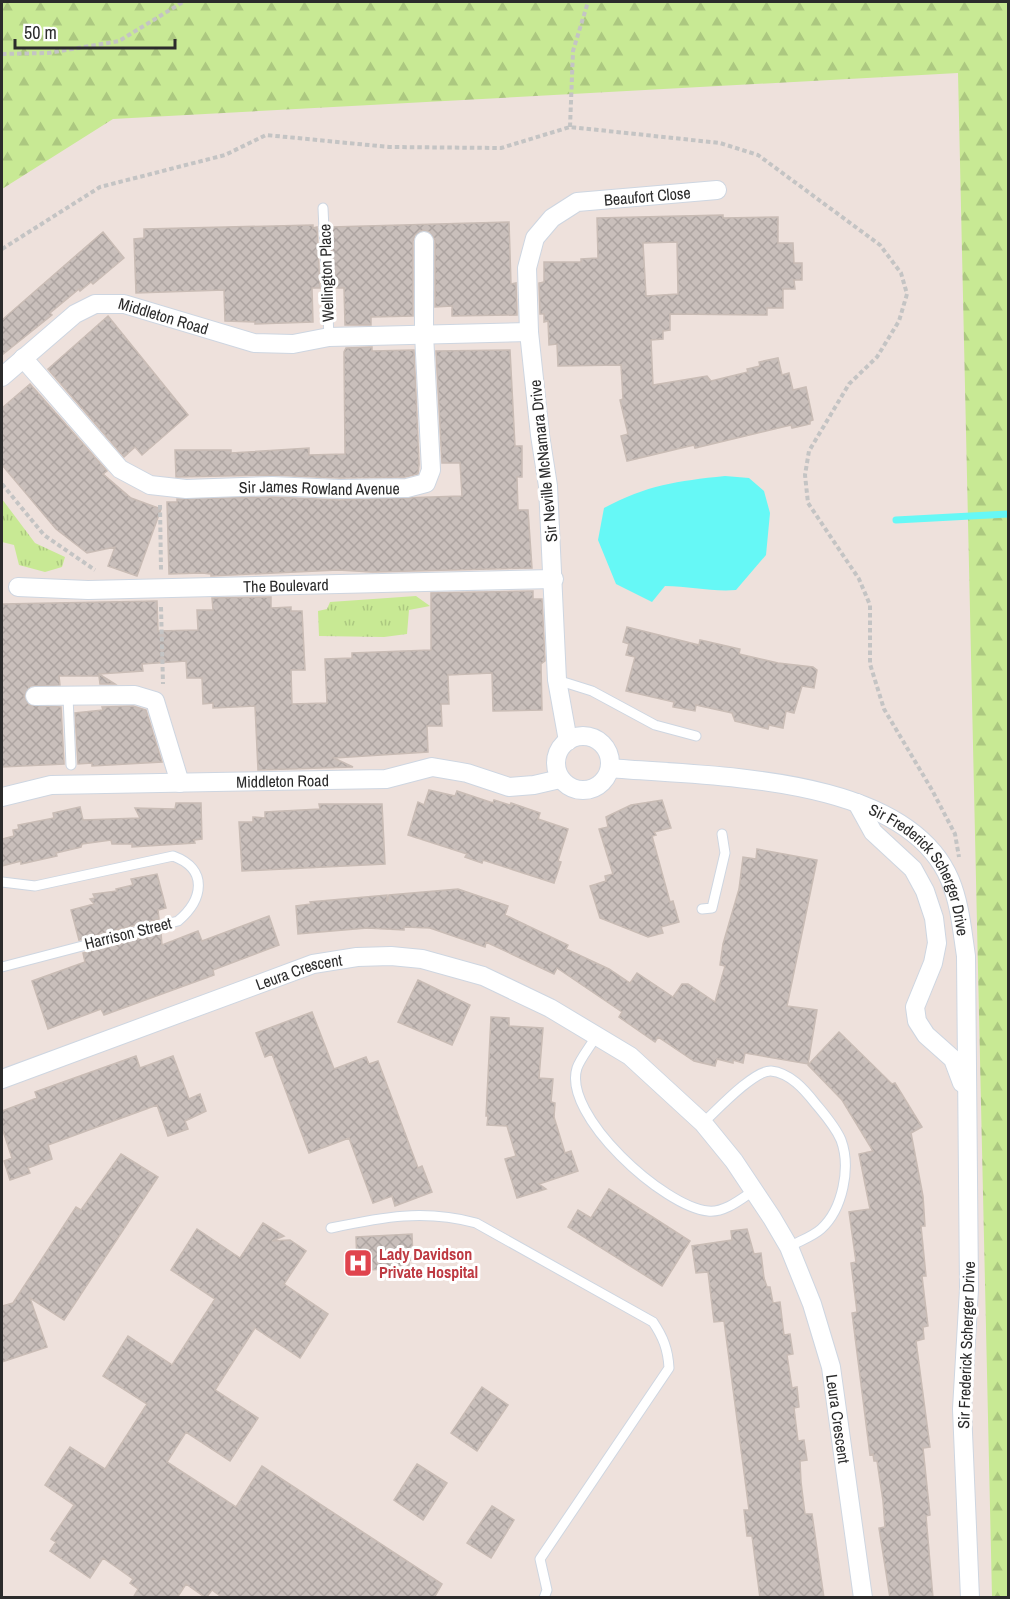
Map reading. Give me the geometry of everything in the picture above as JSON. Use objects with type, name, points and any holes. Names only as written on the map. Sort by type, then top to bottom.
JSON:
[{"type":"street","name":"Beaufort Close","points":[[578,202],[717,190]]},
{"type":"street","name":"Sir Neville McNamara Drive","points":[[567,741],[557,680],[548,486],[529,332],[527,268],[535,238],[552,218],[578,202]]},
{"type":"street","name":"Sir James Rowland Avenue","points":[[23,358],[120,469],[150,485],[186,489],[272,486],[339,489],[407,488],[426,483],[431,470],[424,334],[424,241]]},
{"type":"street","name":"Middleton Road","points":[[2,377],[75,314],[94,304],[124,304],[254,343],[293,344],[329,338],[529,332]]},
{"type":"street","name":"The Boulevard","points":[[18,587],[137,589],[554,579]]},
{"type":"street","points":[[35,696],[135,695],[155,701],[180,783]]},
{"type":"street","points":[[588,736],[598,740],[610,758],[610,768],[606,778],[589,790],[578,791],[560,779],[556,758],[567,741],[588,736]]},
{"type":"street","name":"Middleton Road","points":[[2,797],[51,785],[386,779],[432,767],[467,773],[509,787],[560,779]]},
{"type":"street","name":"Sir Frederick Scherger Drive","points":[[610,768],[791,784],[830,792],[883,815],[927,846],[949,878],[960,912],[966,956],[969,1289],[962,1409],[970,1598]]},
{"type":"street","name":"Sir Frederick Scherger Drive","points":[[857,803],[873,832],[913,869],[926,891],[934,918],[937,943],[933,963],[915,1007],[917,1021],[926,1035],[953,1059],[966,1093]]},
{"type":"street","name":"Leura Crescent","points":[[2,1079],[313,964],[357,957],[422,959],[483,976],[524,994],[630,1056],[703,1123],[734,1161],[789,1247],[812,1304],[831,1367],[862,1598]]},
{"type":"lane","name":"Wellington Place","points":[[323,208],[329,338]]},
{"type":"lane","points":[[557,680],[592,691],[655,725],[696,736]]},
{"type":"lane","points":[[68,697],[71,765]]},
{"type":"lane","points":[[702,909],[712,908],[725,853],[722,834]]},
{"type":"lane","name":"Harrison Street","points":[[2,882],[35,886],[173,856],[184,860],[193,868],[198,881],[198,896],[192,909],[178,921],[2,967]]},
{"type":"lane","points":[[596,1036],[577,1069],[579,1092],[592,1118],[611,1146],[637,1172],[675,1199],[710,1212],[731,1206],[753,1191]]},
{"type":"lane","points":[[703,1123],[759,1074],[771,1071],[788,1077],[802,1087],[831,1122],[841,1141],[846,1176],[838,1203],[821,1229],[789,1247]]},
{"type":"lane","points":[[331,1227],[414,1214],[448,1215],[476,1222],[653,1322],[662,1334],[668,1351],[669,1368],[540,1559],[547,1590],[544,1598]]},
{"type":"path","points":[[2,54],[48,53],[119,41],[183,2]]},
{"type":"path","points":[[570,127],[573,51],[588,2]]},
{"type":"path","points":[[2,249],[100,187],[225,155],[266,135],[389,147],[501,148],[570,127],[720,143],[758,155],[880,245],[901,273],[907,294],[899,321],[877,357],[849,384],[809,451],[805,475],[808,503],[859,579],[870,604],[870,664],[884,709],[955,834],[961,873],[949,878]]},
{"type":"path","points":[[2,484],[44,535],[101,573]]},
{"type":"green space","points":[[2,2],[1008,2],[1008,1597],[992,1597],[958,73],[113,119],[2,189]]},
{"type":"green space","points":[[2,499],[35,543],[65,557],[62,567],[45,572],[19,565],[14,545],[2,542]]},
{"type":"green space","points":[[416,596],[430,606],[409,610],[407,634],[384,637],[319,636],[318,611],[327,609],[330,602]]},
{"type":"water","points":[[725,476],[749,478],[764,491],[770,513],[766,555],[736,590],[665,586],[652,602],[616,584],[598,540],[604,508],[634,494],[663,485]]},
{"type":"building","points":[[723,215],[723,218],[778,217],[778,243],[793,243],[794,263],[802,263],[802,280],[794,280],[795,289],[783,289],[783,308],[767,308],[767,315],[670,314],[670,330],[663,331],[663,339],[651,340],[653,385],[707,376],[711,381],[748,372],[747,369],[760,366],[759,362],[778,358],[782,375],[789,373],[793,390],[806,387],[813,420],[810,424],[792,428],[791,425],[695,448],[694,445],[627,461],[621,436],[628,434],[620,400],[623,399],[621,365],[558,366],[557,344],[549,345],[548,321],[544,322],[544,314],[540,314],[539,283],[544,282],[544,262],[581,262],[581,259],[598,258],[597,218]],"holes":[[[677,242],[678,294],[646,296],[643,243]]]},
{"type":"building","points":[[509,222],[511,284],[516,283],[517,315],[452,316],[452,306],[435,307],[435,240],[430,232],[423,230],[415,235],[413,241],[413,316],[371,317],[371,325],[345,325],[344,288],[333,288],[331,227]]},
{"type":"building","points":[[313,225],[313,228],[317,227],[320,288],[312,288],[313,322],[255,324],[255,322],[225,321],[224,290],[136,293],[134,239],[144,238],[144,229]]},
{"type":"building","points":[[103,232],[124,258],[93,284],[91,282],[80,291],[79,289],[50,313],[52,315],[2,355],[2,320]]},
{"type":"building","points":[[108,316],[188,415],[142,455],[135,447],[124,457],[48,369]]},
{"type":"building","points":[[372,347],[372,351],[414,350],[418,474],[405,477],[339,478],[272,475],[176,477],[175,450],[231,450],[231,453],[309,448],[309,455],[345,454],[344,352],[346,348]]},
{"type":"building","points":[[510,350],[515,446],[522,446],[522,477],[517,477],[518,510],[528,510],[532,568],[372,572],[338,570],[211,576],[211,574],[202,573],[169,574],[167,502],[177,502],[177,499],[272,497],[339,500],[462,496],[460,463],[442,463],[436,351]]},
{"type":"building","points":[[30,384],[107,471],[103,474],[131,498],[161,509],[137,576],[108,566],[115,547],[87,553],[56,529],[2,465],[2,408]]},
{"type":"building","points":[[533,591],[533,599],[542,599],[545,661],[541,664],[542,710],[493,711],[492,673],[448,675],[449,704],[441,704],[442,726],[427,726],[428,752],[334,758],[353,767],[258,770],[255,706],[213,708],[213,703],[203,704],[202,678],[187,678],[186,661],[142,664],[143,671],[99,674],[115,684],[100,684],[99,676],[59,676],[60,685],[30,686],[24,696],[29,705],[61,707],[64,764],[2,767],[2,604],[157,601],[158,631],[198,630],[197,610],[213,610],[212,598],[271,597],[271,608],[291,607],[291,611],[302,611],[305,670],[291,670],[292,704],[327,703],[325,659],[352,658],[352,653],[431,650],[431,593]]},
{"type":"building","points":[[627,627],[699,645],[700,640],[740,649],[739,654],[778,663],[813,667],[817,670],[814,688],[802,686],[794,713],[786,711],[783,728],[769,725],[768,729],[735,721],[732,713],[696,705],[695,711],[673,707],[674,702],[626,691],[635,657],[626,655],[629,644],[623,642]]},
{"type":"building","points":[[133,706],[146,710],[162,762],[92,766],[92,763],[78,764],[75,713],[103,710],[102,707]]},
{"type":"building","points":[[429,790],[455,796],[457,791],[493,803],[494,800],[510,805],[511,803],[540,813],[538,819],[568,829],[554,883],[483,860],[482,863],[465,857],[467,854],[408,835],[418,802],[424,805]]},
{"type":"building","points":[[662,800],[671,828],[654,832],[656,835],[652,836],[670,902],[673,901],[679,922],[661,927],[663,933],[648,937],[600,918],[590,886],[606,881],[605,876],[613,874],[599,829],[608,827],[606,817],[631,805]]},
{"type":"building","points":[[176,803],[201,803],[202,839],[194,840],[195,843],[132,847],[132,844],[112,844],[111,840],[82,844],[81,847],[56,853],[57,856],[2,866],[2,839],[14,836],[13,830],[19,829],[18,825],[54,818],[53,813],[80,807],[83,820],[140,818],[135,808],[175,809]]},
{"type":"building","points":[[319,804],[382,804],[385,864],[242,871],[239,822],[253,822],[253,817],[265,818],[265,812],[320,809]]},
{"type":"building","points":[[757,849],[817,860],[787,1006],[817,1010],[808,1064],[745,1053],[743,1063],[717,1059],[715,1066],[694,1061],[658,1037],[655,1042],[619,1017],[622,1012],[557,968],[554,974],[486,942],[485,947],[430,928],[404,927],[404,930],[367,928],[298,934],[296,906],[311,904],[310,902],[387,895],[387,902],[389,895],[458,889],[508,906],[505,915],[568,945],[566,949],[609,969],[630,983],[637,973],[673,997],[682,984],[688,984],[715,1002],[725,966],[720,965],[723,944],[739,889],[743,857],[756,859]]},
{"type":"building","points":[[157,874],[166,908],[158,910],[159,919],[79,940],[71,910],[94,904],[90,899],[95,898],[93,894],[117,891],[116,889],[133,885],[131,879]]},
{"type":"building","points":[[269,916],[279,945],[213,970],[214,975],[104,1015],[101,1009],[48,1029],[32,981],[85,962],[83,953],[161,933],[162,945],[198,931],[202,941]]},
{"type":"building","points":[[418,980],[470,1005],[452,1045],[398,1022]]},
{"type":"building","points":[[312,1012],[334,1069],[366,1057],[369,1064],[378,1061],[418,1168],[422,1166],[432,1192],[395,1206],[392,1196],[373,1203],[349,1138],[309,1153],[272,1054],[265,1057],[256,1033]]},
{"type":"building","points":[[491,1017],[509,1018],[509,1026],[543,1028],[539,1078],[553,1079],[551,1102],[555,1103],[554,1117],[565,1153],[571,1151],[578,1171],[539,1184],[546,1189],[517,1198],[505,1159],[516,1156],[507,1126],[487,1125]]},
{"type":"building","points":[[839,1032],[892,1084],[895,1083],[922,1127],[911,1133],[923,1196],[925,1226],[921,1226],[926,1276],[922,1276],[928,1326],[923,1327],[924,1339],[916,1341],[930,1447],[923,1448],[930,1515],[926,1516],[933,1598],[890,1598],[879,1528],[885,1527],[883,1501],[877,1461],[874,1461],[873,1454],[870,1455],[852,1313],[857,1312],[851,1263],[856,1262],[849,1212],[870,1209],[859,1154],[873,1151],[842,1100],[808,1065]]},
{"type":"building","points":[[136,1056],[140,1068],[173,1056],[189,1099],[200,1094],[206,1111],[185,1121],[188,1129],[168,1136],[157,1105],[48,1145],[52,1159],[28,1168],[30,1173],[10,1180],[4,1161],[12,1158],[2,1128],[2,1111],[37,1098],[35,1092]]},
{"type":"building","points":[[121,1154],[158,1177],[64,1320],[30,1298],[47,1347],[2,1362],[2,1306],[13,1303],[76,1207],[81,1210]]},
{"type":"building","points":[[609,1189],[690,1241],[662,1286],[568,1227],[578,1210],[591,1218]]},
{"type":"building","points":[[263,1223],[284,1236],[272,1241],[290,1240],[306,1251],[284,1284],[328,1314],[300,1358],[255,1328],[215,1390],[258,1418],[230,1461],[186,1432],[167,1462],[236,1507],[262,1466],[442,1584],[434,1598],[223,1598],[212,1590],[206,1598],[186,1584],[177,1598],[133,1598],[138,1589],[130,1583],[133,1579],[103,1558],[90,1578],[50,1551],[56,1542],[51,1539],[74,1505],[45,1485],[62,1459],[70,1447],[105,1469],[147,1404],[103,1376],[128,1336],[172,1365],[215,1299],[171,1270],[197,1229],[240,1258]]},
{"type":"building","points":[[747,1229],[754,1254],[761,1253],[764,1278],[767,1287],[770,1287],[773,1303],[780,1302],[784,1335],[790,1334],[793,1354],[787,1355],[792,1388],[797,1387],[799,1407],[794,1408],[798,1441],[804,1440],[807,1460],[800,1461],[805,1514],[812,1514],[824,1598],[760,1598],[752,1536],[747,1536],[744,1510],[749,1510],[724,1321],[714,1322],[708,1272],[696,1273],[692,1246],[732,1240],[731,1231]]},
{"type":"building","points":[[412,1234],[413,1260],[409,1260],[409,1268],[368,1270],[367,1262],[357,1263],[356,1237]]},
{"type":"building","points":[[482,1387],[508,1405],[477,1451],[451,1433]]},
{"type":"building","points":[[417,1464],[447,1483],[423,1520],[394,1500]]},
{"type":"building","points":[[492,1506],[514,1520],[491,1558],[467,1543]]},
{"type":"waterway","points":[[896,520],[1008,514]]},
{"type":"place","name":"Lady Davidson Private Hospital","points":[[358,1263]]}]
